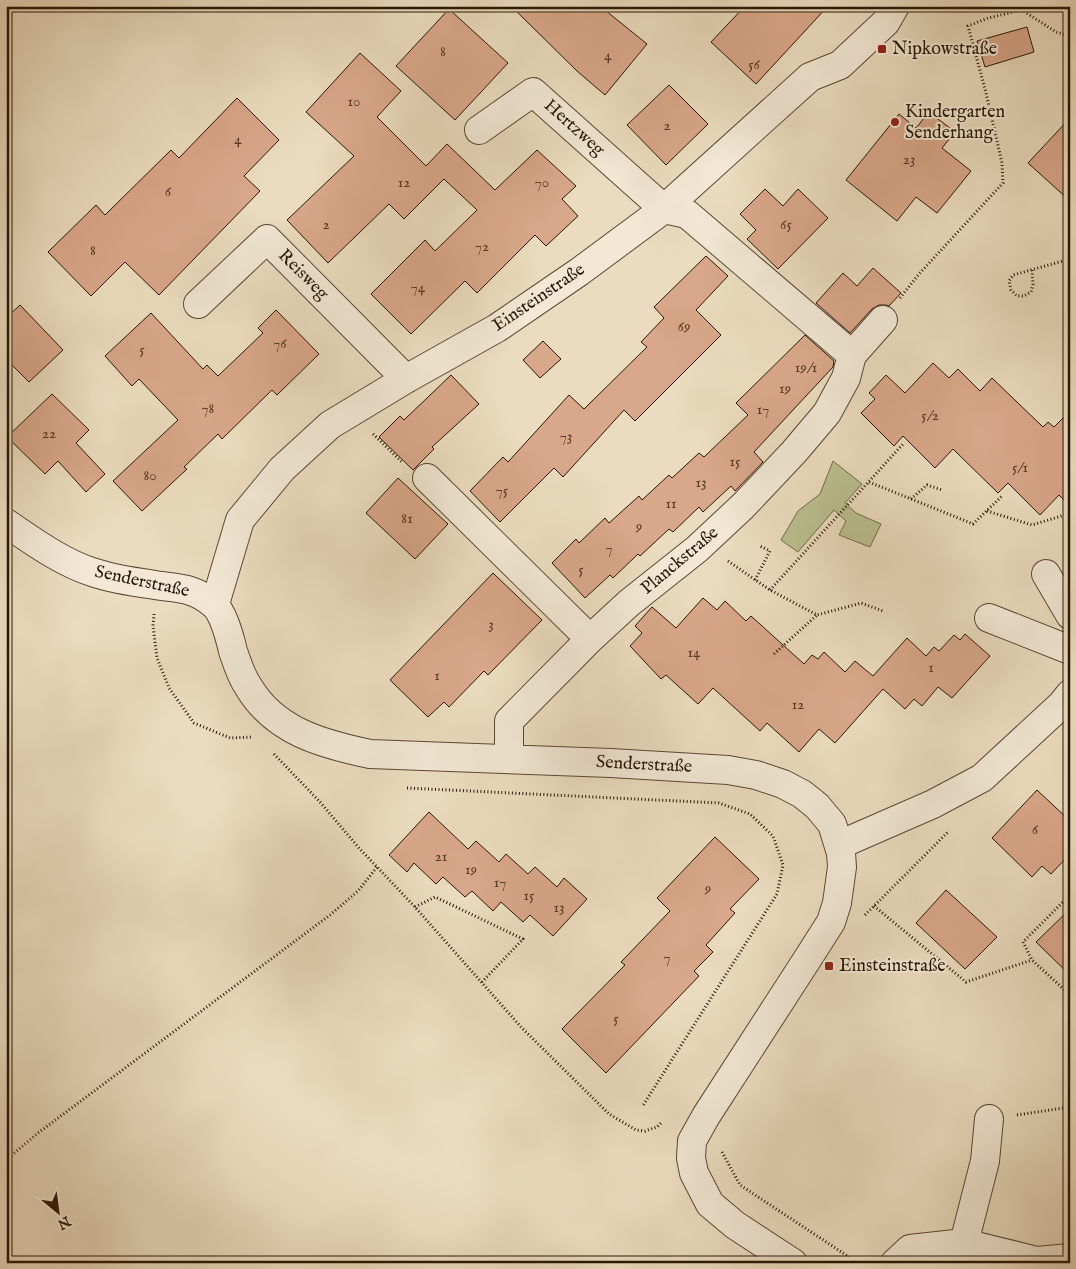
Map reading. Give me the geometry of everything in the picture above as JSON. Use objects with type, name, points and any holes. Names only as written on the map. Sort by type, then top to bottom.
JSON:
[{"type":"street","name":"Einsteinstraße","points":[[215,604],[240,520],[282,469],[330,425],[406,379],[497,328],[579,272],[664,210],[810,77],[840,65],[886,22],[895,6]]},
{"type":"street","name":"Hertzweg","points":[[479,130],[533,92],[664,210]]},
{"type":"street","points":[[664,210],[687,214],[852,355],[883,320]]},
{"type":"street","name":"Reisweg","points":[[198,304],[267,239],[406,379]]},
{"type":"street","name":"Planckstraße","points":[[509,758],[509,722],[590,639],[629,603],[697,549],[769,479],[827,413],[846,378],[852,355]]},
{"type":"street","points":[[427,478],[590,639]]},
{"type":"street","name":"Senderstraße","points":[[6,523],[52,554],[74,565],[125,580],[181,588],[199,594],[215,604],[226,625],[237,663],[247,686],[257,700],[274,718],[295,731],[338,748],[370,754],[509,758],[728,770],[756,775],[783,784],[802,794],[817,806],[832,824],[841,853],[842,867],[837,903],[831,922],[706,1116],[692,1141]]},
{"type":"street","points":[[1046,574],[1070,615]]},
{"type":"street","points":[[989,618],[1070,650]]},
{"type":"street","points":[[839,845],[934,804],[982,778],[1061,705],[1070,694]]},
{"type":"street","points":[[964,1243],[986,1161],[989,1119]]},
{"type":"street","points":[[692,1141],[691,1158],[694,1174],[710,1204],[734,1226],[793,1263]]},
{"type":"street","points":[[895,1263],[910,1248],[964,1243],[1037,1261],[1070,1258]]},
{"type":"path","points":[[883,320],[919,274],[1003,183],[1000,154],[968,26],[988,18],[1022,10],[1056,32],[1070,36]]},
{"type":"path","points":[[1032,270],[1031,292],[1024,296],[1017,296],[1011,290],[1009,281],[1013,275],[1070,259]]},
{"type":"path","points":[[350,413],[418,477],[427,478]]},
{"type":"path","points":[[770,590],[904,443]]},
{"type":"path","points":[[869,482],[973,524],[1002,496]]},
{"type":"path","points":[[910,498],[927,485],[942,490]]},
{"type":"path","points":[[986,511],[1032,525],[1069,514]]},
{"type":"path","points":[[754,580],[770,551],[760,546]]},
{"type":"path","points":[[697,549],[719,554],[770,590],[817,615]]},
{"type":"path","points":[[157,586],[153,626],[154,639],[157,658],[169,688],[194,723],[230,738],[258,737]]},
{"type":"path","points":[[774,654],[817,615],[861,603],[883,611]]},
{"type":"path","points":[[272,752],[320,802],[521,1027],[609,1114],[636,1130],[645,1131],[657,1127],[661,1123]]},
{"type":"path","points":[[407,788],[720,803],[750,814],[773,836],[783,865],[777,894],[642,1106]]},
{"type":"path","points":[[831,922],[853,927],[949,831]]},
{"type":"path","points":[[6,1160],[38,1133],[330,915],[358,892],[377,867]]},
{"type":"path","points":[[1070,895],[1023,942],[1032,960],[1070,995]]},
{"type":"path","points":[[415,907],[435,897],[523,939],[482,982]]},
{"type":"path","points":[[874,906],[966,982],[1032,960]]},
{"type":"path","points":[[989,1119],[1070,1107]]},
{"type":"path","points":[[692,1141],[721,1149],[740,1185],[858,1263]]},
{"type":"green space","points":[[833,461],[862,484],[845,503],[856,513],[881,524],[870,547],[839,535],[846,521],[834,510],[798,552],[781,540],[798,511],[820,494]]},
{"type":"building","points":[[511,6],[600,6],[647,44],[605,95],[577,71]]},
{"type":"building","points":[[745,6],[828,6],[756,84],[711,42]]},
{"type":"building","points":[[449,9],[508,63],[455,120],[396,66]]},
{"type":"building","points":[[1027,27],[1034,52],[985,67],[977,41]]},
{"type":"building","points":[[360,53],[401,91],[377,117],[426,166],[447,144],[495,190],[537,150],[576,186],[562,199],[578,216],[546,246],[535,235],[477,293],[465,281],[411,334],[371,294],[425,240],[435,251],[477,210],[444,179],[404,219],[389,204],[328,263],[287,220],[354,156],[306,112]]},
{"type":"building","points":[[669,85],[708,124],[666,165],[627,125]]},
{"type":"building","points":[[237,98],[279,140],[244,176],[260,191],[159,295],[125,262],[91,296],[48,252],[96,205],[105,215],[171,150],[179,158]]},
{"type":"building","points":[[929,112],[955,132],[942,148],[971,171],[937,213],[916,197],[897,221],[846,180],[899,114],[916,128]]},
{"type":"building","points":[[1070,118],[1070,201],[1028,163]]},
{"type":"building","points":[[765,189],[783,206],[798,189],[828,218],[778,269],[747,239],[756,230],[740,214]]},
{"type":"building","points":[[706,256],[728,276],[696,310],[721,335],[635,421],[624,410],[563,477],[554,468],[500,522],[470,491],[503,457],[508,462],[569,395],[584,409],[647,347],[641,342],[664,318],[654,307]]},
{"type":"building","points":[[873,268],[901,293],[889,306],[879,305],[872,309],[850,333],[816,303],[843,273],[857,286]]},
{"type":"building","points":[[20,305],[63,350],[29,382],[6,359],[6,318]]},
{"type":"building","points":[[276,310],[319,354],[277,395],[272,390],[222,439],[218,434],[184,467],[187,469],[142,511],[113,481],[178,420],[139,379],[132,386],[105,356],[151,313],[203,369],[207,365],[218,376],[263,333],[258,328]]},
{"type":"building","points":[[805,335],[834,361],[833,367],[754,452],[763,462],[735,491],[731,486],[703,512],[699,507],[673,532],[669,529],[640,556],[638,554],[613,578],[610,575],[585,598],[552,563],[576,539],[579,543],[605,518],[609,523],[639,496],[642,500],[669,475],[672,478],[699,453],[704,457],[748,415],[736,403]]},
{"type":"building","points":[[543,341],[561,359],[540,378],[523,360]]},
{"type":"building","points":[[933,363],[949,378],[958,369],[980,391],[992,378],[1043,427],[1048,422],[1054,427],[1070,411],[1070,506],[1059,495],[1040,515],[1008,483],[998,493],[953,449],[935,468],[903,436],[894,446],[861,413],[875,399],[869,393],[886,375],[905,393]]},
{"type":"building","points":[[451,375],[479,404],[432,447],[434,449],[413,470],[379,437],[400,416],[404,420]]},
{"type":"building","points":[[52,394],[89,430],[76,443],[105,474],[86,492],[58,461],[45,474],[7,437]]},
{"type":"building","points":[[398,478],[448,524],[415,559],[366,513]]},
{"type":"building","points":[[493,573],[542,620],[488,675],[484,671],[449,707],[444,702],[428,717],[390,680]]},
{"type":"building","points":[[703,598],[717,610],[725,601],[746,621],[751,616],[804,664],[812,655],[818,659],[824,652],[845,672],[855,661],[873,676],[907,638],[926,656],[934,647],[939,651],[954,635],[960,640],[965,634],[990,656],[952,698],[938,687],[922,706],[914,699],[905,709],[883,689],[835,743],[819,729],[799,752],[767,723],[760,731],[713,688],[698,704],[666,675],[661,679],[630,646],[642,633],[635,626],[652,607],[676,628]]},
{"type":"building","points":[[1037,790],[1070,821],[1070,854],[1051,874],[1042,866],[1032,877],[992,838]]},
{"type":"building","points":[[429,812],[468,849],[476,841],[499,862],[506,854],[528,874],[535,867],[557,887],[564,878],[587,899],[553,936],[530,915],[523,922],[501,902],[493,911],[472,891],[465,897],[443,877],[436,884],[414,863],[407,872],[389,855]]},
{"type":"building","points":[[715,837],[759,879],[730,909],[735,913],[706,945],[713,952],[694,971],[699,976],[606,1073],[562,1029],[625,965],[621,962],[670,911],[657,898]]},
{"type":"building","points":[[946,890],[997,937],[965,969],[916,923]]},
{"type":"building","points":[[1070,909],[1070,975],[1036,942]]},
{"type":"place","name":"Nipkowstraße","points":[[882,49]]},
{"type":"place","name":"Kindergarten Senderhang","points":[[895,122]]},
{"type":"place","name":"Einsteinstraße","points":[[829,966]]}]
